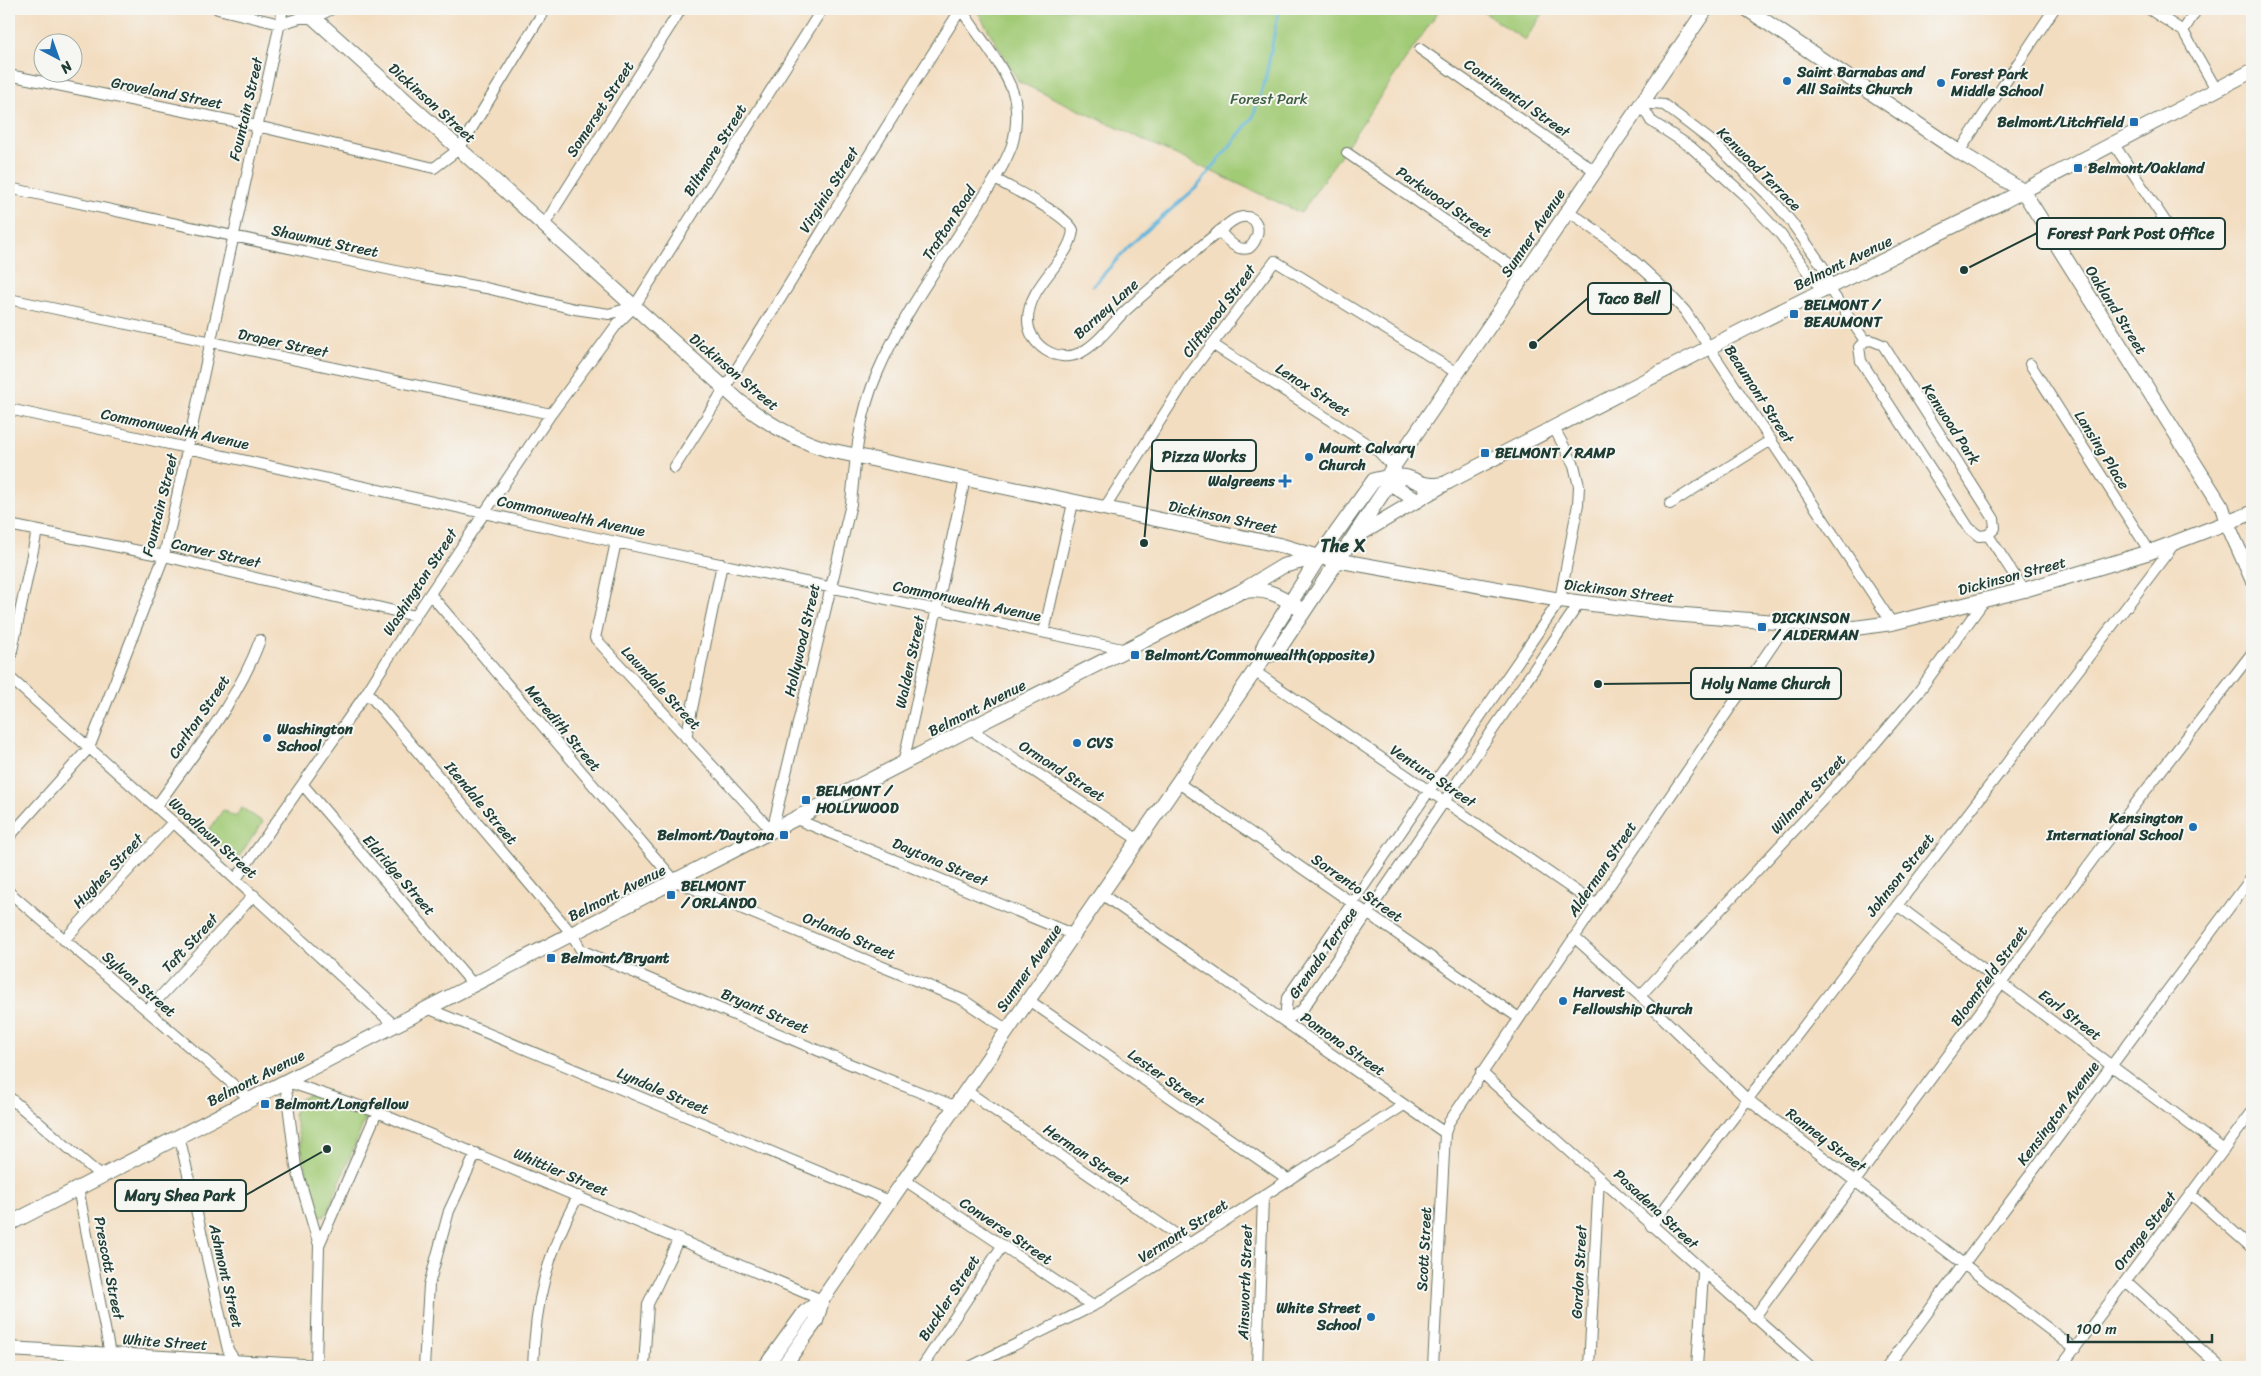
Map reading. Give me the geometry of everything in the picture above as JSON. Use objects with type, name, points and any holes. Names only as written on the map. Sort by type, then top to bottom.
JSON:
[{"type":"main road","name":"Sumner Avenue","points":[[783,1367],[816,1321],[822,1300],[1100,892],[1254,671],[1265,656],[1273,654],[1279,649],[1305,612],[1355,537],[1386,488],[1392,473],[1457,373],[1706,9]]},
{"type":"main road","name":"Oakland Street","points":[[1747,9],[1959,152],[2022,191],[2222,507],[2227,523],[2252,579]]},
{"type":"main road","name":"Dickinson Street","points":[[309,13],[725,389],[754,413],[790,435],[816,446],[1073,503],[1279,545],[1319,557],[1560,600],[1672,614],[1845,628],[1892,623],[2024,590],[2174,544],[2252,513]]},
{"type":"main road","name":"Belmont Avenue","points":[[1355,537],[1448,482],[1710,347],[2022,191],[2252,71]]},
{"type":"main road","name":"Sumner Avenue","points":[[1265,656],[1263,648],[1319,557],[1374,480],[1392,473]]},
{"type":"main road","name":"Belmont Avenue","points":[[1392,473],[1405,476],[1425,486],[1448,482]]},
{"type":"main road","points":[[1392,473],[1396,487],[1417,501]]},
{"type":"main road","name":"Belmont Avenue","points":[[9,1224],[473,984],[1240,592],[1284,566],[1319,557]]},
{"type":"main road","name":"Belmont Avenue","points":[[1240,592],[1258,589],[1271,592],[1305,612]]},
{"type":"main road","name":"Sumner Avenue","points":[[765,1367],[805,1312],[822,1300]]},
{"type":"main road","name":"White Street","points":[[9,1349],[110,1354],[235,1365],[318,1367]]},
{"type":"street","points":[[218,9],[280,24],[309,13],[332,9]]},
{"type":"street","name":"Fountain Street","points":[[9,838],[88,748],[164,556],[212,343],[233,236],[283,9]]},
{"type":"street","points":[[459,149],[545,9]]},
{"type":"street","name":"Somerset Street","points":[[544,225],[681,9]]},
{"type":"street","name":"Biltmore Street","points":[[634,307],[822,9]]},
{"type":"street","name":"Trafton Road","points":[[855,456],[866,406],[884,358],[910,312],[995,179],[1007,157],[1014,136],[1014,99],[999,66],[961,9]]},
{"type":"street","name":"Virginia Street","points":[[674,468],[725,389],[914,81],[961,9]]},
{"type":"street","points":[[1959,152],[2054,9]]},
{"type":"street","points":[[2149,9],[2183,31],[2216,89]]},
{"type":"street","points":[[2183,31],[2197,9]]},
{"type":"street","name":"Continental Street","points":[[1420,49],[1596,171]]},
{"type":"street","name":"Groveland Street","points":[[9,75],[257,126],[434,168],[459,149]]},
{"type":"street","name":"Kenwood Terrace","points":[[1641,103],[1665,106],[1714,143],[1755,182],[1784,213],[1817,257],[1826,271],[1829,288]]},
{"type":"street","name":"Kenwood Terrace","points":[[1641,103],[1651,121],[1690,147],[1743,194],[1781,235],[1815,282],[1829,288]]},
{"type":"street","points":[[2113,143],[2175,236]]},
{"type":"street","name":"Parkwood Street","points":[[1347,152],[1524,275]]},
{"type":"street","name":"Barney Lane","points":[[995,179],[1058,215],[1073,230],[1064,252],[1036,292],[1029,310],[1028,323],[1033,338],[1043,348],[1054,354],[1074,355],[1090,346],[1142,297],[1219,231]]},
{"type":"street","points":[[1743,194],[1755,182]]},
{"type":"street","name":"Shawmut Street","points":[[9,188],[424,277],[486,288],[575,309],[609,314],[634,307]]},
{"type":"street","name":"Beaumont Street","points":[[1568,212],[1620,248],[1645,269],[1685,311],[1892,623]]},
{"type":"street","name":"Cliftwood Street","points":[[1104,509],[1189,375],[1275,261],[1457,373]]},
{"type":"street","points":[[1829,288],[1866,341],[1859,347],[1861,361],[1969,528],[1977,535],[1988,535],[2024,590]]},
{"type":"street","name":"Draper Street","points":[[9,299],[551,414]]},
{"type":"street","name":"Washington Street","points":[[236,879],[367,692],[415,616],[551,414],[618,324],[634,307]]},
{"type":"street","name":"Kenwood Park","points":[[1866,341],[1876,340],[1883,345],[1994,519],[1995,528],[1988,535]]},
{"type":"street","name":"Lenox Street","points":[[1212,344],[1378,450],[1392,473]]},
{"type":"street","name":"Lansing Place","points":[[2030,364],[2150,552]]},
{"type":"street","name":"Commonwealth Avenue","points":[[9,409],[616,542],[1127,650]]},
{"type":"street","points":[[1554,428],[1574,465],[1580,486],[1560,600]]},
{"type":"street","points":[[1670,504],[1771,440]]},
{"type":"street","name":"Hollywood Street","points":[[772,831],[851,504],[855,456]]},
{"type":"street","name":"Walden Street","points":[[903,764],[965,479]]},
{"type":"street","points":[[1044,632],[1073,503]]},
{"type":"street","name":"Carver Street","points":[[9,525],[164,556],[415,616]]},
{"type":"street","points":[[9,665],[37,531]]},
{"type":"street","name":"Lawndale Street","points":[[616,542],[595,638],[772,831]]},
{"type":"street","name":"Johnson Street","points":[[1651,1226],[1896,905],[2064,690],[2174,544]]},
{"type":"street","points":[[686,738],[722,564]]},
{"type":"street","name":"Meredith Street","points":[[430,594],[675,881]]},
{"type":"street","name":"Grenada Terrace","points":[[1286,1021],[1287,998],[1560,600]]},
{"type":"street","name":"Wilmont Street","points":[[1640,996],[1871,748],[1917,694],[1984,601]]},
{"type":"street","name":"Grenada Terrace","points":[[1286,1021],[1302,1010],[1580,602]]},
{"type":"street","name":"Alderman Street","points":[[1445,1133],[1449,1122],[1481,1072],[1787,624]]},
{"type":"street","name":"Carlton Street","points":[[156,807],[234,694],[251,666],[260,640]]},
{"type":"street","name":"Bloomfield Street","points":[[1754,1318],[2102,847],[2252,653]]},
{"type":"street","name":"Ventura Street","points":[[1254,671],[1596,905]]},
{"type":"street","name":"Woodlawn Street","points":[[9,677],[254,895],[394,1025]]},
{"type":"street","name":"Itendale Street","points":[[367,692],[572,934]]},
{"type":"street","name":"Ormond Street","points":[[970,729],[1137,839]]},
{"type":"street","name":"Sorrento Street","points":[[1178,782],[1519,1018]]},
{"type":"street","name":"Eldridge Street","points":[[303,785],[473,984]]},
{"type":"street","name":"Daytona Street","points":[[796,819],[1072,934]]},
{"type":"street","name":"Hughes Street","points":[[64,940],[173,822]]},
{"type":"street","name":"Kensington Avenue","points":[[1888,1367],[2252,877]]},
{"type":"street","name":"Orlando Street","points":[[675,881],[963,1000],[1006,1030]]},
{"type":"street","name":"Sylvan Street","points":[[9,892],[250,1099]]},
{"type":"street","name":"Pomona Street","points":[[1100,892],[1445,1133]]},
{"type":"street","name":"Taft Street","points":[[148,1012],[254,895]]},
{"type":"street","name":"Earl Street","points":[[1896,905],[2224,1150]]},
{"type":"street","name":"Bryant Street","points":[[572,934],[581,950],[596,957],[954,1106]]},
{"type":"street","name":"Ranney Street","points":[[1574,937],[1640,996],[1747,1099],[2075,1349]]},
{"type":"street","name":"Lester Street","points":[[1027,999],[1289,1180]]},
{"type":"street","name":"Lyndale Street","points":[[427,1008],[889,1201]]},
{"type":"street","name":"Pasadena Street","points":[[1481,1072],[1810,1367]]},
{"type":"street","points":[[285,1081],[296,1167],[319,1245],[318,1367]]},
{"type":"street","name":"Whittier Street","points":[[285,1081],[377,1112],[822,1300]]},
{"type":"street","name":"Herman Street","points":[[965,1090],[1190,1244]]},
{"type":"street","points":[[9,1097],[101,1176]]},
{"type":"street","name":"Vermont Street","points":[[970,1367],[1093,1306],[1404,1105]]},
{"type":"street","points":[[319,1245],[377,1112]]},
{"type":"street","name":"Orange Street","points":[[2061,1367],[2252,1112]]},
{"type":"street","name":"Scott Street","points":[[1433,1367],[1445,1133]]},
{"type":"street","name":"Ashmont Street","points":[[179,1136],[228,1350],[235,1365]]},
{"type":"street","points":[[424,1367],[428,1285],[449,1211],[476,1153]]},
{"type":"street","name":"Gordon Street","points":[[1589,1367],[1599,1178]]},
{"type":"street","name":"Converse Street","points":[[903,1179],[1093,1306]]},
{"type":"street","name":"Prescott Street","points":[[78,1188],[110,1354]]},
{"type":"street","points":[[2191,1194],[2252,1248]]},
{"type":"street","points":[[533,1367],[534,1333],[544,1277],[560,1229],[578,1196]]},
{"type":"street","name":"Ainsworth Street","points":[[1257,1367],[1263,1197]]},
{"type":"street","points":[[644,1367],[648,1304],[679,1238]]},
{"type":"street","name":"Buckler Street","points":[[922,1367],[1002,1246]]},
{"type":"street","points":[[1698,1367],[1703,1272]]},
{"type":"street","points":[[2126,1281],[2220,1367]]},
{"type":"street","points":[[96,1367],[110,1354]]},
{"type":"green space","name":"Forest Park","points":[[976,9],[1440,9],[1301,213],[1019,82]]},
{"type":"green space","points":[[1479,9],[1546,9],[1525,40]]},
{"type":"green space","points":[[242,808],[263,822],[236,861],[207,833],[223,810],[235,817]]},
{"type":"green space","points":[[311,1094],[362,1111],[366,1117],[327,1214],[324,1216],[318,1215],[315,1211],[294,1114],[299,1100]]},
{"type":"waterway","points":[[1093,286],[1130,245],[1197,187],[1253,117],[1265,81],[1279,9]]},
{"type":"place","name":"Saint Barnabas and All Saints Church","points":[[1787,81]]},
{"type":"place","name":"Forest Park Middle School","points":[[1941,83]]},
{"type":"place","name":"Belmont/Litchfield","points":[[2134,122]]},
{"type":"place","name":"Belmont/Oakland","points":[[2078,168]]},
{"type":"place","name":"Forest Park Post Office","points":[[1964,270]]},
{"type":"place","name":"BELMONT / BEAUMONT","points":[[1794,314]]},
{"type":"place","name":"Taco Bell","points":[[1533,345]]},
{"type":"place","name":"BELMONT / RAMP","points":[[1485,453]]},
{"type":"place","name":"Mount Calvary Church","points":[[1309,457]]},
{"type":"place","name":"Walgreens","points":[[1285,481]]},
{"type":"place","name":"Pizza Works","points":[[1144,543]]},
{"type":"place","name":"DICKINSON / ALDERMAN","points":[[1762,627]]},
{"type":"place","name":"Belmont/Commonwealth(opposite)","points":[[1135,655]]},
{"type":"place","name":"Holy Name Church","points":[[1598,684]]},
{"type":"place","name":"Washington School","points":[[267,738]]},
{"type":"place","name":"CVS","points":[[1077,743]]},
{"type":"place","name":"BELMONT / HOLLYWOOD","points":[[806,800]]},
{"type":"place","name":"Kensington International School","points":[[2193,827]]},
{"type":"place","name":"Belmont/Daytona","points":[[784,835]]},
{"type":"place","name":"BELMONT / ORLANDO","points":[[671,895]]},
{"type":"place","name":"Belmont/Bryant","points":[[551,958]]},
{"type":"place","name":"Harvest Fellowship Church","points":[[1563,1001]]},
{"type":"place","name":"Belmont/Longfellow","points":[[265,1104]]},
{"type":"place","name":"Mary Shea Park","points":[[327,1149]]},
{"type":"place","name":"White Street School","points":[[1371,1317]]},
{"type":"district","name":"The X","points":[[1343,546]]}]
